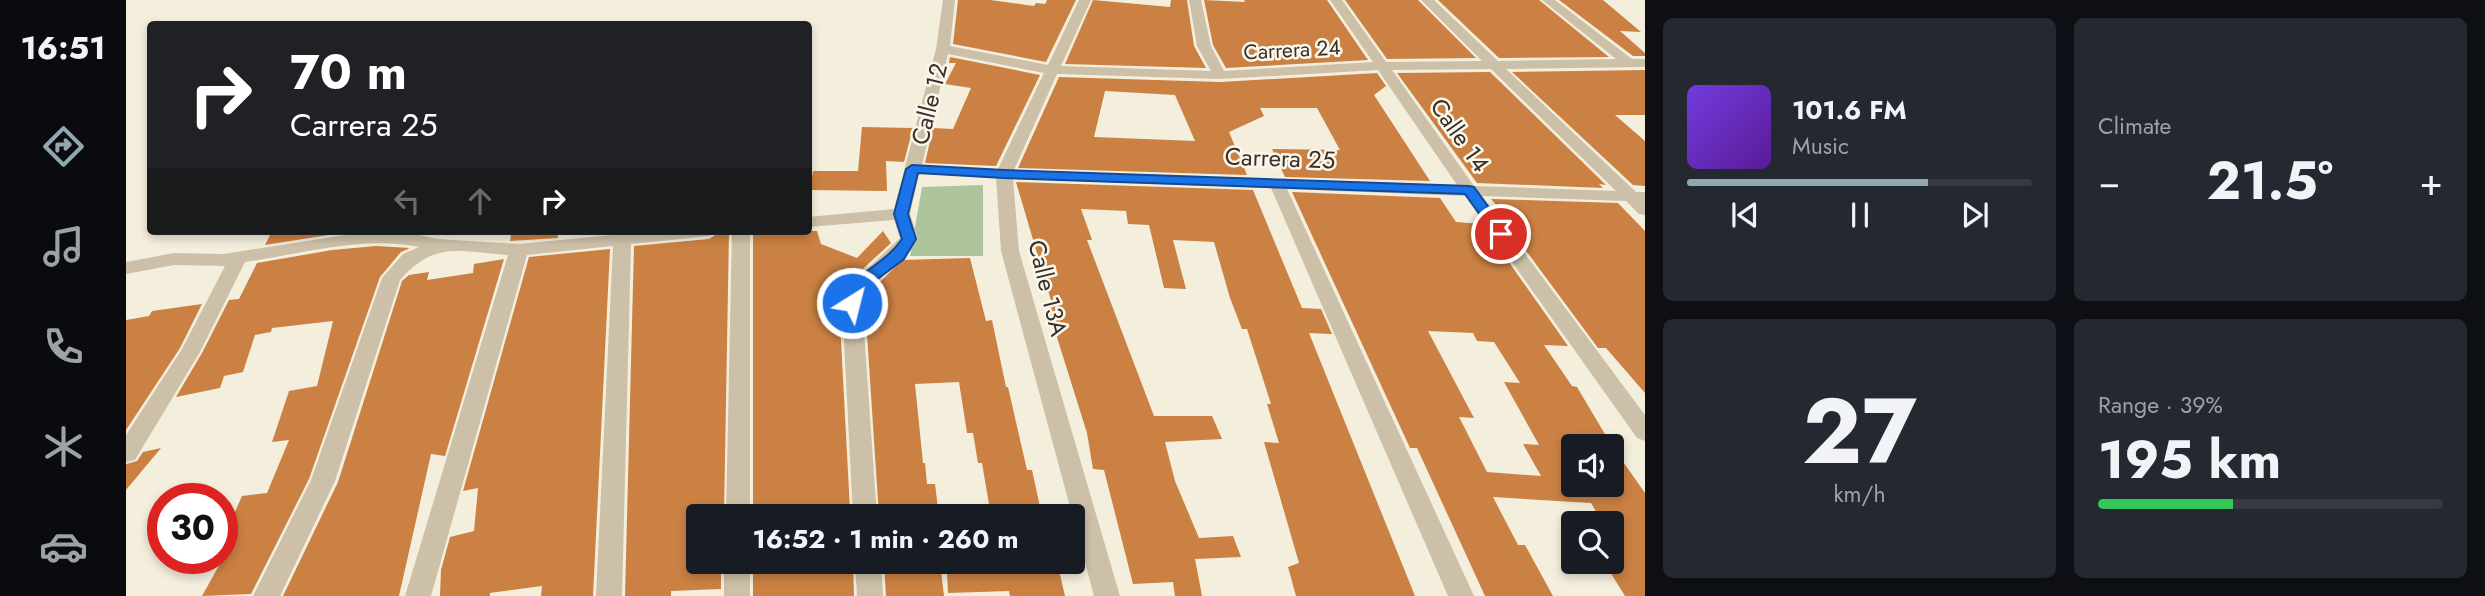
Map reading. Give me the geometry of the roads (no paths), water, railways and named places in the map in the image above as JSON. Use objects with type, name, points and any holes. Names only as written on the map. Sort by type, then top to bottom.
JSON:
[{"type":"street","name":"Calle 12","points":[[864,504],[852,303],[856,288],[898,255],[909,239],[901,214],[943,49],[949,0]]},
{"type":"street","name":"Calle 13A","points":[[1085,0],[1004,174],[1010,251],[1107,596]]},
{"type":"street","points":[[1195,0],[1205,46],[1220,75]]},
{"type":"street","name":"Calle 14","points":[[1336,0],[1469,190],[1645,432]]},
{"type":"street","points":[[1427,0],[1637,196],[1645,210]]},
{"type":"street","points":[[1548,0],[1645,75]]},
{"type":"street","name":"Carrera 24","points":[[943,49],[1051,70],[1220,75],[1381,66],[1645,63]]},
{"type":"street","name":"Carrera 25","points":[[912,169],[1637,196]]},
{"type":"street","points":[[1276,182],[1461,596]]},
{"type":"street","points":[[812,222],[901,214]]},
{"type":"street","points":[[126,268],[174,259],[223,260],[358,239],[400,237],[438,245],[519,250],[670,235]]},
{"type":"street","points":[[738,504],[741,235]]},
{"type":"street","points":[[610,596],[622,240]]},
{"type":"street","points":[[267,596],[323,481],[391,278],[409,258],[438,245]]},
{"type":"street","points":[[418,596],[519,250]]},
{"type":"street","points":[[127,453],[190,352],[239,257]]},
{"type":"street","points":[[737,574],[737,596]]},
{"type":"street","points":[[869,574],[870,596]]}]
